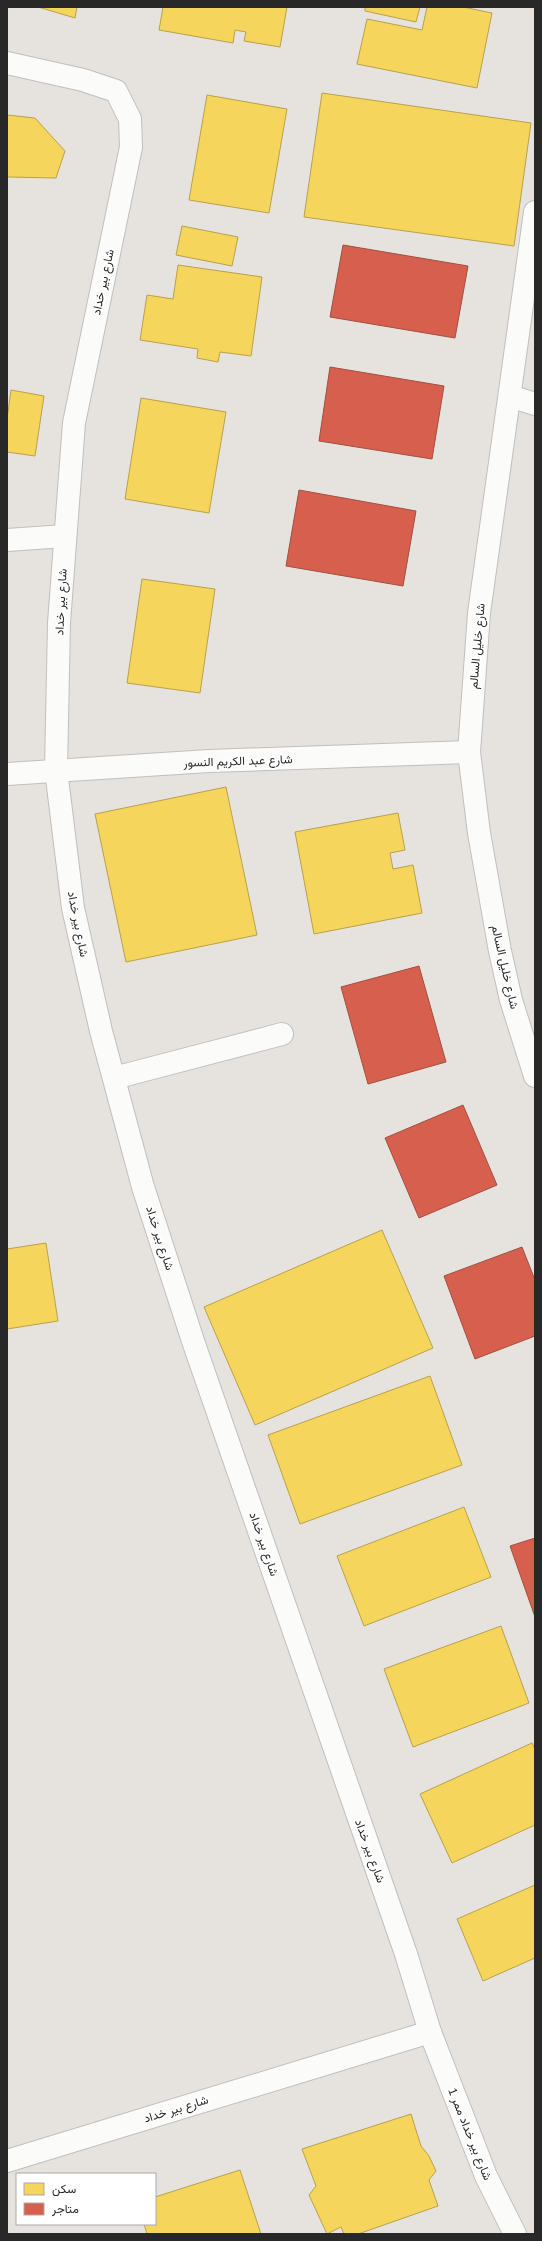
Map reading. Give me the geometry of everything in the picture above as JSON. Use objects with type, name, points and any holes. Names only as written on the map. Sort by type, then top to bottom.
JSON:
[{"type":"street","name":"شارع بير خداد","points":[[7,63],[83,80],[116,91],[130,119],[131,147],[74,423],[65,536],[59,623],[56,770],[73,908],[114,1078],[143,1187],[194,1344],[406,1954],[430,2032],[7,2161]]},
{"type":"street","name":"شارع خليل السالم","points":[[535,212],[479,613],[469,752],[479,833],[500,951],[511,1000],[535,1076]]},
{"type":"street","points":[[510,396],[535,404]]},
{"type":"street","points":[[7,540],[65,536]]},
{"type":"street","name":"شارع عبد الكريم النسور","points":[[7,774],[209,761],[469,752]]},
{"type":"street","points":[[114,1078],[282,1034]]},
{"type":"street","name":"شارع بير خداد ممر 1","points":[[430,2032],[486,2176],[516,2234]]},
{"type":"building: سكن","points":[[38,7],[77,7],[75,18]]},
{"type":"building: سكن","points":[[163,7],[287,7],[280,47],[244,41],[246,32],[235,30],[233,43],[159,30]]},
{"type":"building: سكن","points":[[365,7],[420,7],[416,22],[365,11]]},
{"type":"building: سكن","points":[[427,7],[463,7],[492,13],[477,88],[357,64],[367,19],[422,30]]},
{"type":"building: سكن","points":[[322,93],[531,123],[514,246],[304,217]]},
{"type":"building: سكن","points":[[207,95],[287,109],[269,213],[189,200]]},
{"type":"building: سكن","points":[[7,115],[35,118],[65,151],[56,178],[7,177]]},
{"type":"building: سكن","points":[[182,226],[238,237],[232,266],[176,255]]},
{"type":"building: سكن","points":[[178,265],[262,277],[251,356],[220,352],[218,362],[197,358],[198,349],[140,340],[147,295],[173,299]]},
{"type":"building: سكن","points":[[11,390],[44,396],[35,456],[7,452],[7,419]]},
{"type":"building: سكن","points":[[141,398],[226,412],[209,513],[125,499]]},
{"type":"building: سكن","points":[[142,579],[215,589],[200,693],[127,683]]},
{"type":"building: سكن","points":[[226,787],[257,935],[126,962],[95,814]]},
{"type":"building: سكن","points":[[398,813],[405,850],[390,853],[393,869],[413,865],[422,913],[314,934],[295,832]]},
{"type":"building: سكن","points":[[382,1230],[433,1348],[255,1425],[204,1307]]},
{"type":"building: سكن","points":[[46,1243],[58,1321],[7,1329],[7,1249]]},
{"type":"building: سكن","points":[[430,1376],[462,1465],[300,1524],[268,1435]]},
{"type":"building: سكن","points":[[464,1507],[491,1577],[364,1626],[337,1556]]},
{"type":"building: سكن","points":[[501,1626],[529,1703],[413,1747],[384,1669]]},
{"type":"building: سكن","points":[[532,1743],[535,1749],[535,1825],[452,1863],[420,1794]]},
{"type":"building: سكن","points":[[535,1885],[535,1958],[483,1981],[457,1919]]},
{"type":"building: سكن","points":[[411,2114],[421,2146],[429,2156],[436,2171],[429,2180],[438,2206],[358,2234],[344,2234],[341,2227],[327,2234],[309,2195],[316,2186],[302,2149]]},
{"type":"building: سكن","points":[[240,2170],[261,2234],[147,2234],[144,2225],[156,2225],[156,2197]]},
{"type":"building: متاجر","points":[[343,245],[468,266],[455,338],[330,317]]},
{"type":"building: متاجر","points":[[330,367],[444,386],[432,459],[319,441]]},
{"type":"building: متاجر","points":[[299,490],[416,511],[403,586],[286,566]]},
{"type":"building: متاجر","points":[[419,966],[446,1062],[368,1084],[341,987]]},
{"type":"building: متاجر","points":[[463,1105],[497,1185],[419,1218],[385,1138]]},
{"type":"building: متاجر","points":[[522,1247],[535,1280],[535,1336],[475,1359],[444,1276]]},
{"type":"building: متاجر","points":[[535,1538],[535,1617],[510,1546]]}]
